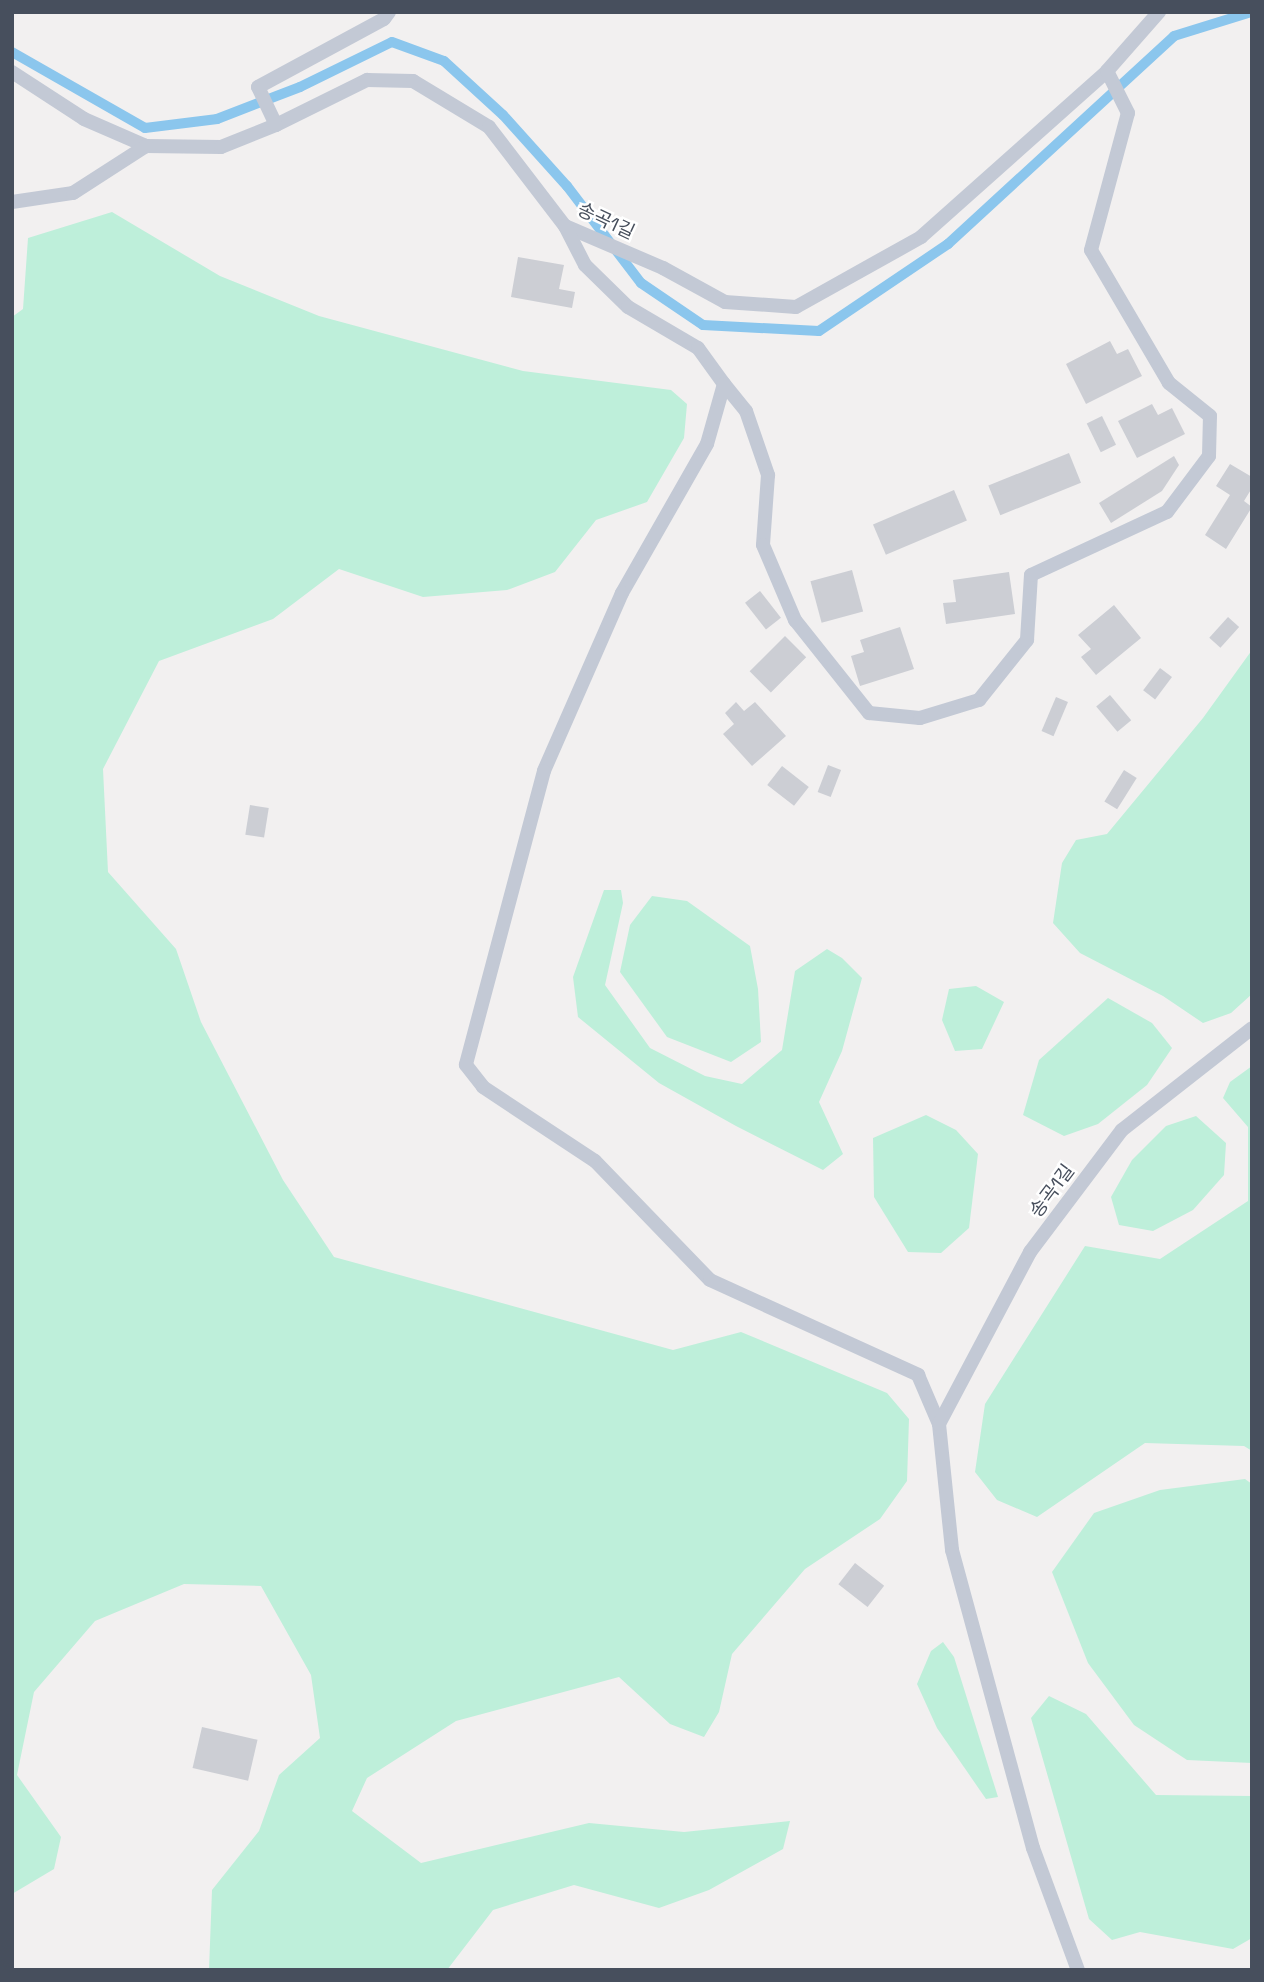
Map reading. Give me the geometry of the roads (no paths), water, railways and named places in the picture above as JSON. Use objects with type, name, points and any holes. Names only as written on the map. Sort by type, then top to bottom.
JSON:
[{"type":"lane","points":[[276,125],[258,87],[384,19],[388,12]]},
{"type":"lane","name":"송곡1길","points":[[12,72],[84,119],[146,146],[221,147],[276,125],[367,80],[413,80],[489,127],[565,226],[663,268],[725,302],[796,307],[921,237],[1107,71],[1159,12]]},
{"type":"lane","points":[[565,226],[585,265],[628,307],[698,348],[723,384],[747,411],[768,475],[763,544],[795,620],[869,713],[920,718],[979,700],[1027,640],[1031,575],[1167,512],[1209,456],[1210,416],[1169,383],[1091,250],[1128,113],[1107,71]]},
{"type":"lane","points":[[12,202],[73,194],[146,146]]},
{"type":"lane","points":[[723,384],[707,444],[622,593],[544,771],[466,1065],[483,1087],[595,1161],[710,1280],[918,1375],[939,1424],[952,1550],[1033,1848],[1078,1970]]},
{"type":"lane","name":"송곡1길","points":[[939,1424],[1030,1252],[1122,1130],[1252,1028]]},
{"type":"waterway","points":[[12,52],[145,128],[217,119],[300,87],[392,42],[444,61],[503,115],[567,186],[641,283],[703,325],[819,331],[948,244],[1174,36],[1251,12]]}]
